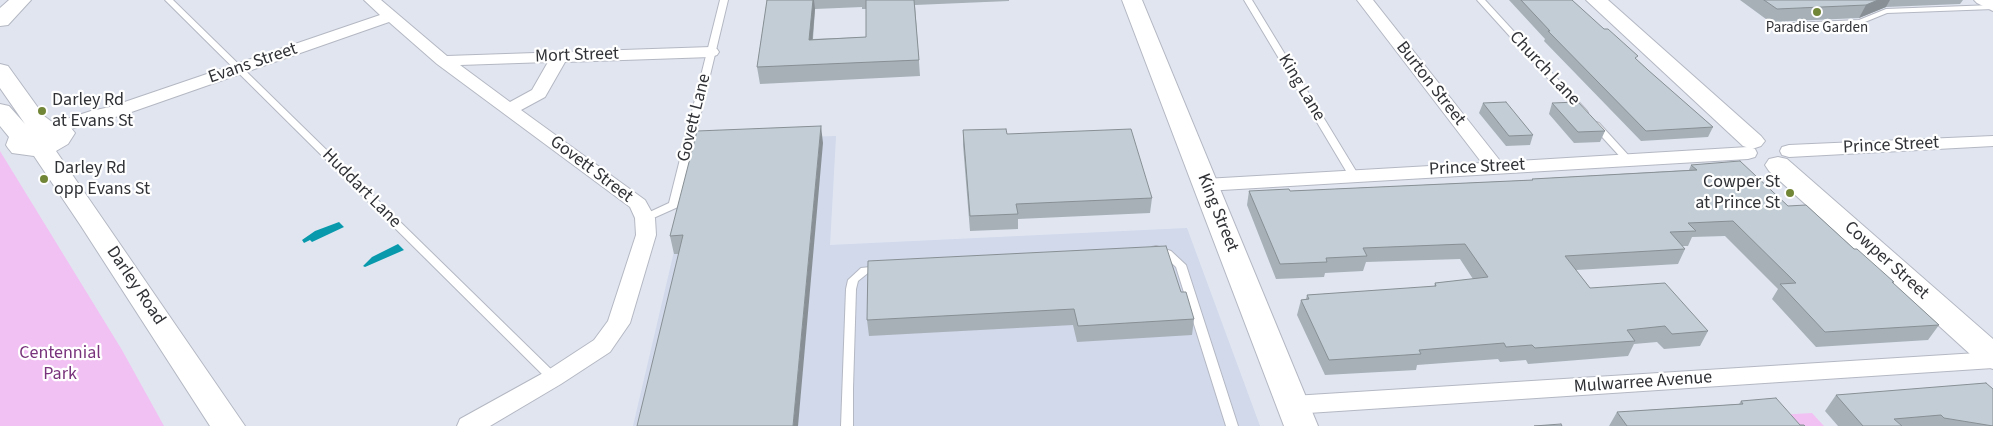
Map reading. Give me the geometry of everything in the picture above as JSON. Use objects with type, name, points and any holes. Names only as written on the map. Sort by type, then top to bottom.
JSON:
[{"type":"main road","points":[[0,10],[11,0]]},
{"type":"main road","points":[[0,20],[21,0]]},
{"type":"main road","name":"King Street","points":[[1132,0],[1297,416]]},
{"type":"main road","points":[[1596,0],[1765,162],[1784,158]]},
{"type":"main road","name":"Darley Road","points":[[0,70],[35,121],[99,231],[228,426]]},
{"type":"main road","name":"Darley Road","points":[[0,111],[22,136],[44,137]]},
{"type":"main road","name":"Cowper Street","points":[[1784,158],[1993,358]]},
{"type":"street","name":"Burton Street","points":[[1365,0],[1494,167]]},
{"type":"street","points":[[1982,0],[1993,7]]},
{"type":"street","name":"Govett Street","points":[[375,1],[443,60],[638,204],[645,218],[646,235],[619,324],[602,346],[553,378],[469,426]]},
{"type":"street","name":"Evans Street","points":[[44,137],[101,121],[114,112],[392,16]]},
{"type":"street","name":"Mort Street","points":[[443,60],[711,52]]},
{"type":"street","points":[[510,110],[539,93],[560,56]]},
{"type":"street","name":"Prince Street","points":[[1784,158],[1993,141]]},
{"type":"street","name":"Prince Street","points":[[1205,185],[1627,159],[1750,147]]},
{"type":"street","name":"Mulwarree Avenue","points":[[1297,416],[1993,358]]},
{"type":"lane","name":"Huddart Lane","points":[[170,0],[553,378]]},
{"type":"lane","name":"Govett Lane","points":[[645,218],[674,204],[724,0]]},
{"type":"lane","name":"King Lane","points":[[1248,0],[1354,176]]},
{"type":"lane","name":"Church Lane","points":[[1481,0],[1627,159]]},
{"type":"lane","points":[[1771,26],[1860,22],[1886,11],[1993,7]]},
{"type":"lane","points":[[1148,250],[1158,249],[1167,253],[1181,264],[1232,426]]},
{"type":"lane","points":[[847,426],[851,288],[854,280],[865,270],[894,268]]},
{"type":"shaded area","points":[[836,136],[830,245],[1187,228],[1260,426],[633,426],[700,141]]},
{"type":"green space","name":"Centennial Park","points":[[0,151],[122,350],[164,426],[0,426]]},
{"type":"green space","points":[[1812,413],[1824,426],[1788,426],[1778,415]]},
{"type":"water","points":[[339,222],[344,227],[312,242],[310,240],[304,243],[302,240],[315,231]]},
{"type":"water","points":[[398,244],[404,250],[365,267],[363,266],[372,257]]},
{"type":"building","points":[[767,0],[813,0],[809,40],[866,37],[866,0],[914,0],[919,60],[757,67]]},
{"type":"building","points":[[1521,0],[1572,0],[1638,56],[1635,58],[1713,127],[1646,131],[1548,31],[1550,31]]},
{"type":"building","points":[[1764,0],[1878,0],[1866,5],[1777,9]]},
{"type":"building","points":[[1506,102],[1533,135],[1509,136],[1483,103]]},
{"type":"building","points":[[1578,102],[1605,131],[1578,132],[1552,103]]},
{"type":"building","points":[[821,126],[793,426],[637,426],[683,235],[670,236],[697,131]]},
{"type":"building","points":[[1006,129],[1007,134],[1131,129],[1152,198],[1016,204],[1018,214],[970,216],[963,130]]},
{"type":"building","points":[[1740,161],[1788,206],[1806,205],[1854,249],[1857,249],[1894,282],[1892,282],[1939,325],[1825,332],[1780,284],[1796,283],[1733,221],[1688,223],[1696,231],[1670,232],[1685,249],[1565,256],[1590,288],[1665,283],[1708,331],[1672,334],[1665,326],[1627,330],[1635,341],[1535,348],[1532,345],[1506,347],[1504,343],[1419,350],[1421,354],[1329,360],[1301,300],[1309,299],[1307,295],[1436,286],[1435,283],[1488,277],[1465,244],[1363,248],[1367,256],[1326,258],[1327,262],[1280,264],[1249,191],[1289,189],[1290,191],[1533,180],[1697,170],[1691,165]]},
{"type":"building","points":[[1166,246],[1181,292],[1186,292],[1194,319],[1078,326],[1074,309],[867,320],[868,261]]},
{"type":"building","points":[[1986,383],[1993,389],[1993,426],[1944,418],[1941,415],[1894,419],[1902,426],[1863,426],[1836,395]]},
{"type":"building","points":[[1776,398],[1800,425],[1805,426],[1627,426],[1617,412],[1743,404],[1741,401]]},
{"type":"building","points":[[1561,424],[1562,426],[1534,426]]},
{"type":"place","name":"Paradise Garden","points":[[1817,12]]},
{"type":"place","name":"Darley Rd at Evans St","points":[[42,111]]},
{"type":"place","name":"Darley Rd opp Evans St","points":[[44,179]]},
{"type":"place","name":"Cowper St at Prince St","points":[[1790,193]]}]
